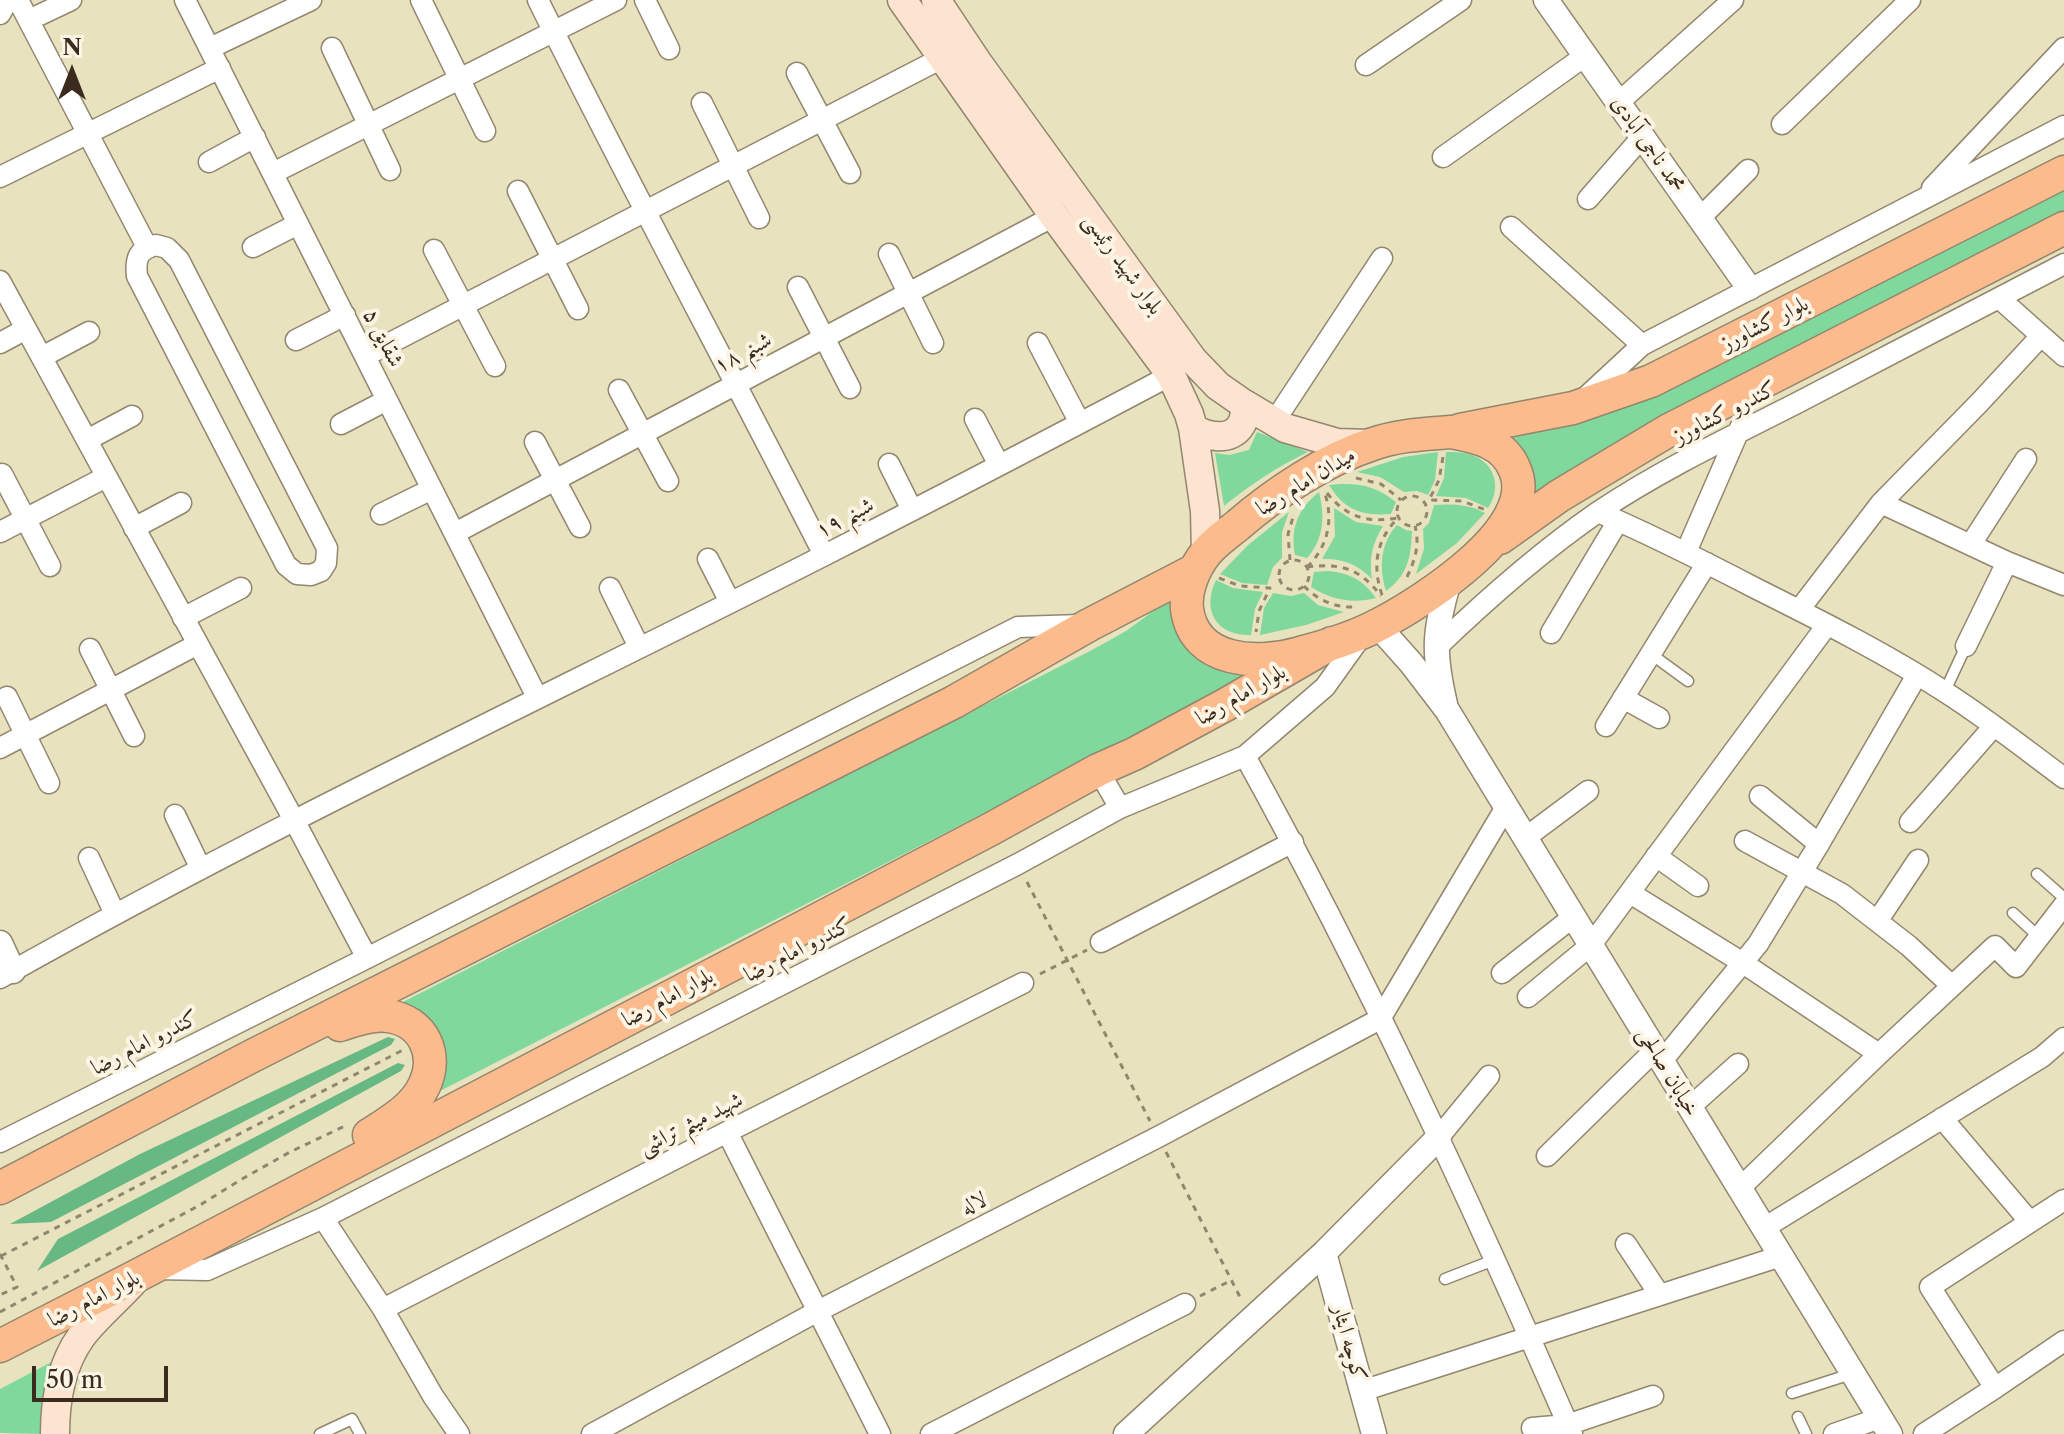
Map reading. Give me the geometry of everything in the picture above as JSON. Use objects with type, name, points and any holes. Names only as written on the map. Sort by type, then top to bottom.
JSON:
[{"type":"main road","name":"بلوار شهید رئیسی","points":[[902,0],[1171,375],[1193,428],[1205,511],[1205,567]]},
{"type":"main road","name":"بلوار شهید رئیسی","points":[[936,0],[978,63],[1193,360],[1218,386],[1285,428],[1337,443],[1372,444]]},
{"type":"main road","name":"بلوار کشاورز","points":[[1447,440],[1573,408],[1651,381],[2064,172]]},
{"type":"main road","points":[[1488,546],[1559,496],[1669,430],[2064,228]]},
{"type":"main road","points":[[1193,428],[1210,436],[1236,431],[1241,425],[1246,405]]},
{"type":"main road","name":"میدان امام رضا","points":[[1407,436],[1447,440],[1473,436],[1494,444],[1505,453],[1518,476],[1518,488],[1510,515],[1488,546],[1449,581],[1365,614],[1332,643],[1299,654],[1267,659],[1234,657],[1202,643],[1190,624],[1186,598],[1205,567],[1252,513],[1286,488],[1372,444],[1407,436]]},
{"type":"main road","points":[[0,1188],[254,1055],[954,702],[1089,625],[1205,567]]},
{"type":"main road","name":"بلوار امام رضا","points":[[0,1346],[991,829],[1098,770],[1134,754],[1332,643]]},
{"type":"main road","points":[[244,1220],[398,1116],[419,1094],[429,1074],[429,1052],[425,1038],[409,1023],[389,1016],[358,1019],[254,1055]]},
{"type":"main road","points":[[55,1434],[57,1395],[71,1354],[82,1335],[146,1272]]},
{"type":"street","points":[[0,14],[8,0]]},
{"type":"street","points":[[18,0],[147,247]]},
{"type":"street","points":[[29,20],[71,0]]},
{"type":"street","name":"شقایق ۵","points":[[185,0],[537,697]]},
{"type":"street","points":[[210,48],[311,0]]},
{"type":"street","points":[[421,0],[485,131]]},
{"type":"street","points":[[538,0],[645,213],[737,383],[824,555]]},
{"type":"street","points":[[273,173],[616,0]]},
{"type":"street","points":[[645,0],[669,49]]},
{"type":"street","points":[[1366,65],[1461,0]]},
{"type":"street","name":"محمد ناجی آبادی","points":[[1546,0],[1749,288]]},
{"type":"street","points":[[1618,103],[1733,0]]},
{"type":"street","points":[[1782,124],[1910,0]]},
{"type":"street","points":[[332,48],[390,170]]},
{"type":"street","points":[[1921,200],[2064,48]]},
{"type":"street","points":[[1443,157],[1585,56]]},
{"type":"street","points":[[365,356],[942,58]]},
{"type":"street","points":[[0,177],[220,68]]},
{"type":"street","points":[[797,73],[850,173]]},
{"type":"street","points":[[702,103],[759,218]]},
{"type":"street","points":[[1573,408],[1642,345],[2064,126]]},
{"type":"street","points":[[209,162],[255,137]]},
{"type":"street","points":[[1588,199],[1642,137]]},
{"type":"street","points":[[1700,218],[1748,170]]},
{"type":"street","points":[[518,191],[578,309]]},
{"type":"street","name":"شبنم ۱۸","points":[[455,533],[1054,216]]},
{"type":"street","points":[[253,247],[298,224]]},
{"type":"street","points":[[1511,227],[1642,345]]},
{"type":"street","points":[[156,245],[167,248],[179,260],[327,548],[326,563],[321,571],[311,575],[297,574],[286,565],[137,276],[135,261],[147,247],[156,245]]},
{"type":"street","points":[[434,250],[495,366]]},
{"type":"street","points":[[889,254],[933,343]]},
{"type":"street","points":[[1274,422],[1382,258]]},
{"type":"street","name":"کندرو کشاورز","points":[[1436,648],[1487,598],[1598,512],[1649,479],[2064,264]]},
{"type":"street","points":[[0,281],[367,958]]},
{"type":"street","points":[[798,287],[850,388]]},
{"type":"street","points":[[1999,298],[2064,356]]},
{"type":"street","points":[[296,340],[345,315]]},
{"type":"street","points":[[0,343],[26,329]]},
{"type":"street","points":[[42,357],[89,332]]},
{"type":"street","points":[[1799,610],[1881,503],[2041,336]]},
{"type":"street","points":[[1038,343],[1080,423]]},
{"type":"street","name":"شبنم ۱۹","points":[[7,975],[294,820],[824,555],[1171,375]]},
{"type":"street","points":[[619,390],[668,481]]},
{"type":"street","points":[[341,424],[387,400]]},
{"type":"street","points":[[1686,552],[1741,430],[1727,400]]},
{"type":"street","points":[[87,440],[132,416]]},
{"type":"street","points":[[975,419],[999,465]]},
{"type":"street","points":[[535,442],[580,527]]},
{"type":"street","points":[[1971,544],[2026,459]]},
{"type":"street","points":[[889,464],[912,510]]},
{"type":"street","points":[[2,474],[50,566]]},
{"type":"street","points":[[0,532],[106,477]]},
{"type":"street","points":[[381,514],[432,489]]},
{"type":"street","points":[[134,528],[181,503]]},
{"type":"street","points":[[1881,503],[2064,585]]},
{"type":"street","points":[[1598,512],[1686,552],[1917,675],[1945,691],[2064,778]]},
{"type":"street","points":[[1551,633],[1618,521]]},
{"type":"street","points":[[708,559],[730,602]]},
{"type":"street","points":[[1966,646],[2007,562]]},
{"type":"street","points":[[1606,726],[1707,563]]},
{"type":"street","points":[[1447,710],[1436,648],[1437,624],[1449,581]]},
{"type":"street","points":[[183,618],[241,588]]},
{"type":"street","points":[[610,588],[639,647]]},
{"type":"street","points":[[1365,614],[1411,663],[1447,710]]},
{"type":"street","name":"کندرو امام رضا","points":[[146,1272],[207,1270],[323,1218],[1018,864],[1120,808],[1245,756],[1325,687],[1365,614]]},
{"type":"street","name":"کندرو امام رضا","points":[[0,1142],[1018,627],[1089,625]]},
{"type":"street","points":[[1528,997],[1591,945],[1827,625]]},
{"type":"street","points":[[0,748],[198,644]]},
{"type":"street","points":[[90,649],[134,736]]},
{"type":"street","points":[[1547,1156],[1659,1056],[1758,944],[1917,675]]},
{"type":"street","points":[[7,697],[49,783]]},
{"type":"street","points":[[1623,698],[1659,718]]},
{"type":"street","name":"خیابان صالحی","points":[[1447,710],[1885,1426]]},
{"type":"street","points":[[1910,822],[1994,726]]},
{"type":"street","points":[[1245,756],[1293,842],[1439,1137],[1570,1429]]},
{"type":"street","points":[[1098,770],[1120,808]]},
{"type":"street","points":[[1525,838],[1588,791]]},
{"type":"street","points":[[1760,796],[1819,844]]},
{"type":"street","points":[[1380,1019],[1506,807]]},
{"type":"street","points":[[175,815],[201,869]]},
{"type":"street","points":[[1745,841],[1842,894],[1878,920],[1952,986]]},
{"type":"street","points":[[1101,942],[1293,842]]},
{"type":"street","points":[[1656,856],[1698,886]]},
{"type":"street","points":[[89,858],[115,914]]},
{"type":"street","points":[[1878,920],[1918,860]]},
{"type":"street","points":[[1630,893],[1743,963],[1879,1054]]},
{"type":"street","points":[[1740,1188],[1995,946],[2016,967],[2064,905]]},
{"type":"street","points":[[1502,973],[1573,917]]},
{"type":"street","points":[[0,943],[7,975]]},
{"type":"street","name":"شهید میثم تراشی","points":[[383,1309],[1023,983]]},
{"type":"street","name":"لاله","points":[[592,1434],[818,1311],[1380,1019]]},
{"type":"street","points":[[1764,1228],[2042,1057],[2064,1038]]},
{"type":"street","points":[[1690,1107],[1738,1064]]},
{"type":"street","points":[[1126,1434],[1324,1253],[1439,1137],[1489,1076]]},
{"type":"street","points":[[86,1099],[107,1131]]},
{"type":"street","points":[[1942,1118],[2030,1222]]},
{"type":"street","points":[[727,1132],[880,1434]]},
{"type":"street","points":[[1995,1388],[1930,1287],[2064,1200]]},
{"type":"street","points":[[323,1218],[459,1434]]},
{"type":"street","points":[[1626,1244],[1659,1294]]},
{"type":"street","name":"کوچه ایثار","points":[[1324,1253],[1374,1434]]},
{"type":"street","points":[[1362,1391],[1781,1256]]},
{"type":"street","points":[[931,1434],[1185,1304]]},
{"type":"street","points":[[1924,1434],[2064,1341]]},
{"type":"street","points":[[1532,1428],[1570,1429],[1653,1396]]},
{"type":"street","points":[[1834,1434],[1885,1426]]},
{"type":"lane","points":[[1945,691],[1966,646]]},
{"type":"lane","points":[[1650,653],[1688,681]]},
{"type":"lane","points":[[2037,874],[2064,898]]},
{"type":"lane","points":[[2013,913],[2039,937]]},
{"type":"lane","points":[[1445,1279],[1494,1260]]},
{"type":"lane","points":[[1792,1393],[1853,1373]]},
{"type":"lane","points":[[1798,1417],[1806,1434]]},
{"type":"lane","points":[[320,1434],[352,1419],[360,1434]]},
{"type":"path","points":[[1429,500],[1441,473],[1447,440]]},
{"type":"path","points":[[1351,478],[1381,484],[1401,500]]},
{"type":"path","points":[[1307,567],[1321,550],[1329,526],[1322,487],[1332,500],[1353,515],[1373,521],[1398,518]]},
{"type":"path","points":[[1414,496],[1424,503],[1426,515],[1421,524],[1406,526],[1398,518],[1396,510],[1401,500],[1414,496]]},
{"type":"path","points":[[1424,503],[1429,500],[1462,501],[1491,513]]},
{"type":"path","points":[[1290,560],[1288,534],[1293,514],[1299,506]]},
{"type":"path","points":[[1365,614],[1377,575],[1376,559],[1383,538],[1398,518]]},
{"type":"path","points":[[1407,579],[1416,558],[1415,526]]},
{"type":"path","points":[[1290,560],[1302,562],[1307,567],[1309,579],[1304,586],[1294,590],[1281,583],[1280,568],[1290,560]]},
{"type":"path","points":[[1307,567],[1333,565],[1354,571],[1371,584],[1365,614]]},
{"type":"path","points":[[1205,567],[1215,576],[1240,586],[1270,588],[1259,611],[1256,640]]},
{"type":"path","points":[[1304,586],[1327,602],[1365,614]]},
{"type":"path","points":[[1365,614],[1391,595]]},
{"type":"path","points":[[1018,864],[1252,1319]]},
{"type":"path","points":[[1023,983],[1067,959]]},
{"type":"path","points":[[0,1295],[17,1287],[0,1255],[403,1050]]},
{"type":"path","points":[[0,1312],[200,1205],[290,1152],[351,1123]]},
{"type":"path","points":[[1185,1304],[1232,1280]]},
{"type":"green space","points":[[2064,188],[2064,216],[1579,466],[1532,495],[1525,456],[1509,436],[1587,419],[1656,395]]},
{"type":"green space","points":[[1257,432],[1308,452],[1264,476],[1224,506],[1215,453],[1229,455],[1249,450]]},
{"type":"green space","points":[[1438,452],[1435,480],[1428,495],[1417,491],[1404,492],[1380,477],[1357,472],[1403,457]]},
{"type":"green space","points":[[1446,452],[1472,455],[1491,470],[1495,492],[1488,508],[1466,498],[1436,496],[1444,478]]},
{"type":"green space","points":[[1356,484],[1383,493],[1396,502],[1391,514],[1363,513],[1348,506],[1329,485]]},
{"type":"green space","points":[[1319,492],[1322,518],[1317,543],[1307,558],[1295,555],[1297,520]]},
{"type":"green space","points":[[1434,505],[1460,505],[1485,513],[1457,543],[1416,574],[1424,549],[1423,529],[1429,523]]},
{"type":"green space","points":[[1334,508],[1356,522],[1383,526],[1372,551],[1372,579],[1349,563],[1322,559],[1335,536]]},
{"type":"green space","points":[[1289,512],[1282,532],[1282,558],[1273,567],[1267,585],[1242,583],[1220,574],[1247,546]]},
{"type":"green space","points":[[1397,525],[1412,531],[1411,549],[1404,572],[1386,591],[1382,556],[1387,540]]},
{"type":"green space","points":[[1328,571],[1355,578],[1376,598],[1342,600],[1311,587],[1314,572]]},
{"type":"green space","points":[[1216,580],[1233,588],[1263,592],[1255,609],[1251,635],[1229,631],[1215,620],[1210,602]]},
{"type":"green space","points":[[1273,593],[1291,596],[1304,593],[1318,605],[1344,612],[1306,625],[1260,635],[1264,608]]},
{"type":"green space","points":[[1174,596],[1186,646],[1195,655],[1211,666],[1228,672],[1246,673],[1266,669],[438,1092],[395,1006],[1092,650],[1126,631]]},
{"type":"green space","points":[[388,1037],[395,1039],[391,1045],[51,1222],[10,1224],[140,1154]]},
{"type":"green space","points":[[398,1063],[405,1065],[401,1071],[37,1271],[58,1239]]},
{"type":"green space","points":[[61,1357],[47,1434],[0,1433],[0,1389]]}]
